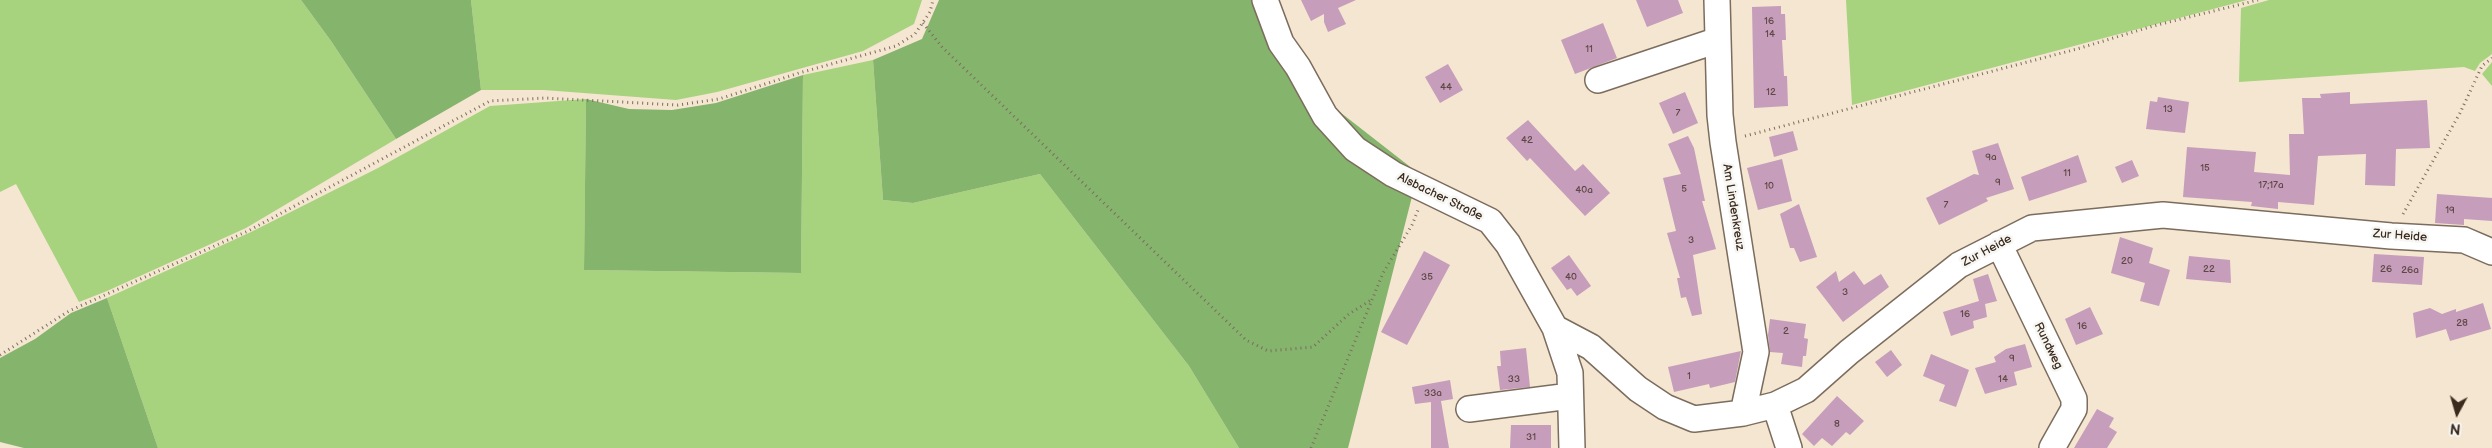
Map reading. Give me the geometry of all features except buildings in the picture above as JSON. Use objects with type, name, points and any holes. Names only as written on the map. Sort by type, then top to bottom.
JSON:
[{"type":"street","name":"Alsbacher Straße","points":[[1265,0],[1281,43],[1298,67],[1325,116],[1355,149],[1393,174],[1427,188],[1490,221],[1508,244],[1555,328],[1570,373],[1572,448]]},
{"type":"street","name":"Am Lindenkreuz","points":[[1717,0],[1722,142],[1756,352],[1743,413]]},
{"type":"street","points":[[1598,80],[1718,40]]},
{"type":"street","name":"Zur Heide","points":[[1555,328],[1590,347],[1631,384],[1665,407],[1694,419],[1743,413],[1775,405],[1806,390],[1849,352],[1959,265],[2032,228],[2163,215],[2391,236],[2464,240],[2492,252]]},
{"type":"street","name":"Rundweg","points":[[1999,244],[2074,399],[2074,409],[2052,448]]},
{"type":"street","points":[[1469,409],[1570,396]]},
{"type":"street","points":[[1775,405],[1788,448]]},
{"type":"path","points":[[0,355],[69,311],[248,231],[490,100],[545,98],[678,106],[719,99],[826,65],[896,46],[915,34],[930,12],[933,0]]},
{"type":"path","points":[[1722,142],[2076,49],[2153,26],[2258,0]]},
{"type":"path","points":[[923,23],[942,47],[1246,340],[1268,351],[1313,347],[1349,314],[1371,300]]},
{"type":"path","points":[[2391,236],[2460,113],[2482,66],[2492,58]]},
{"type":"path","points":[[1311,448],[1383,273],[1412,225],[1427,188]]},
{"type":"green space","points":[[0,0],[301,0],[331,41],[396,139],[246,228],[79,302],[16,184],[0,192]]},
{"type":"green space","points":[[301,0],[471,0],[481,90],[396,139],[331,41]]},
{"type":"green space","points":[[471,0],[922,0],[914,24],[863,51],[717,92],[676,100],[544,90],[481,90]]},
{"type":"green space","points":[[939,0],[1261,0],[1318,95],[1418,173],[1348,448],[1239,448],[1189,366],[1040,174],[913,203],[883,200],[873,60],[922,39]]},
{"type":"green space","points":[[1846,0],[2247,0],[1852,105]]},
{"type":"green space","points":[[2269,0],[2492,0],[2492,54],[2480,63],[2475,71],[2464,67],[2239,82],[2241,8]]},
{"type":"green space","points":[[873,60],[883,200],[913,203],[1040,174],[1189,366],[1239,448],[158,448],[107,298],[251,232],[378,168],[490,106],[586,99],[584,270],[801,273],[803,75]]},
{"type":"green space","points":[[2492,62],[2492,86],[2482,74]]},
{"type":"green space","points":[[803,75],[801,273],[584,270],[586,99],[629,109],[672,110],[716,103]]},
{"type":"green space","points":[[107,298],[158,448],[24,448],[0,442],[0,358],[35,339],[71,313]]}]
